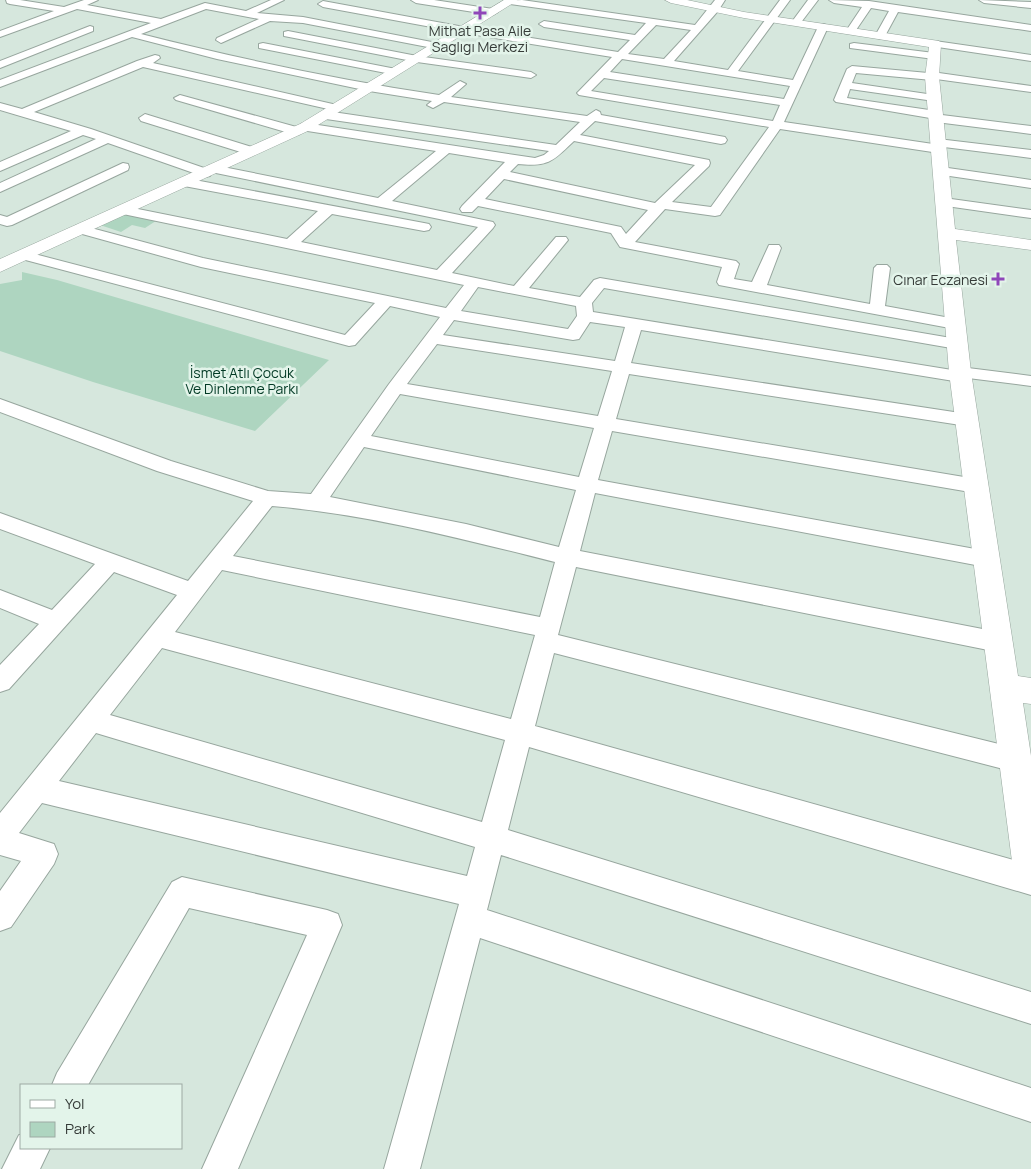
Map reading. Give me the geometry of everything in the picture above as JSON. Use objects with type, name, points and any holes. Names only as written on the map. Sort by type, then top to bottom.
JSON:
[{"type":"street","points":[[0,34],[93,0]]},
{"type":"street","points":[[247,14],[279,0]]},
{"type":"street","points":[[416,0],[564,9],[698,28]]},
{"type":"street","points":[[462,0],[504,5]]},
{"type":"street","points":[[523,40],[576,0]]},
{"type":"street","points":[[671,0],[718,5],[769,19],[823,27],[852,38],[932,45],[1028,43]]},
{"type":"street","points":[[731,73],[769,19],[785,0]]},
{"type":"street","points":[[796,23],[813,0]]},
{"type":"street","points":[[834,0],[874,3],[1028,43]]},
{"type":"street","points":[[10,1],[64,10]]},
{"type":"street","points":[[852,38],[874,3]]},
{"type":"street","points":[[182,5],[199,8]]},
{"type":"street","points":[[0,266],[301,129],[504,5]]},
{"type":"street","points":[[610,15],[622,5]]},
{"type":"street","points":[[666,63],[718,5]]},
{"type":"street","points":[[986,7],[1031,5]]},
{"type":"street","points":[[76,6],[162,22]]},
{"type":"street","points":[[0,84],[205,6],[269,18],[313,22],[438,46]]},
{"type":"street","points":[[291,19],[319,6],[796,84]]},
{"type":"street","points":[[880,36],[895,8]]},
{"type":"street","points":[[0,44],[58,22],[42,18]]},
{"type":"street","points":[[221,40],[269,18]]},
{"type":"street","points":[[9,20],[28,24]]},
{"type":"street","points":[[654,21],[583,93],[776,125],[938,146],[1031,154]]},
{"type":"street","points":[[313,22],[263,46],[396,72]]},
{"type":"street","points":[[544,24],[637,38]]},
{"type":"street","points":[[0,65],[90,28],[74,25]]},
{"type":"street","points":[[501,174],[659,206],[715,212],[776,125],[823,27]]},
{"type":"street","points":[[131,34],[181,47],[369,88],[441,99],[483,109],[534,117],[591,119],[721,140]]},
{"type":"street","points":[[288,34],[418,59],[531,75]]},
{"type":"street","points":[[852,38],[880,36],[932,45]]},
{"type":"street","points":[[932,45],[932,76],[960,374],[998,642],[1018,689],[1015,760],[1031,869]]},
{"type":"street","points":[[98,47],[115,51]]},
{"type":"street","points":[[23,113],[110,76],[141,60],[181,47]]},
{"type":"street","points":[[0,52],[22,56]]},
{"type":"street","points":[[141,60],[331,111],[408,126],[462,130],[514,138],[559,149]]},
{"type":"street","points":[[59,62],[76,67]]},
{"type":"street","points":[[1031,88],[852,69],[840,100],[936,117],[1031,130]]},
{"type":"street","points":[[93,72],[110,76]]},
{"type":"street","points":[[602,74],[787,103]]},
{"type":"street","points":[[14,79],[33,84]]},
{"type":"street","points":[[408,126],[460,84]]},
{"type":"street","points":[[846,85],[934,98]]},
{"type":"street","points":[[52,88],[71,93]]},
{"type":"street","points":[[483,109],[498,97]]},
{"type":"street","points":[[180,98],[301,129],[536,162],[549,158],[613,98]]},
{"type":"street","points":[[534,117],[548,103]]},
{"type":"street","points":[[0,106],[209,171],[381,202],[488,225],[441,276]]},
{"type":"street","points":[[145,118],[251,152]]},
{"type":"street","points":[[0,167],[82,131]]},
{"type":"street","points":[[571,138],[704,163],[659,206],[625,244]]},
{"type":"street","points":[[0,188],[107,139]]},
{"type":"street","points":[[381,202],[447,149]]},
{"type":"street","points":[[8,152],[24,157]]},
{"type":"street","points":[[458,219],[515,160]]},
{"type":"street","points":[[44,167],[90,183]]},
{"type":"street","points":[[2,222],[123,167]]},
{"type":"street","points":[[941,172],[1031,184]]},
{"type":"street","points":[[184,182],[440,230]]},
{"type":"street","points":[[475,201],[616,230],[625,244],[731,264],[725,282],[955,324]]},
{"type":"street","points":[[944,202],[1031,214]]},
{"type":"street","points":[[290,244],[329,209]]},
{"type":"street","points":[[123,210],[518,291],[634,325],[960,374],[1031,381]]},
{"type":"street","points":[[80,229],[201,262],[449,314],[573,335],[584,309],[600,282],[957,344]]},
{"type":"street","points":[[459,233],[477,237]]},
{"type":"street","points":[[947,233],[1031,245]]},
{"type":"street","points":[[518,291],[561,240]]},
{"type":"street","points":[[758,288],[774,248]]},
{"type":"street","points":[[23,255],[349,341],[387,300]]},
{"type":"street","points":[[877,310],[882,268]]},
{"type":"street","points":[[316,502],[395,388],[474,282]]},
{"type":"street","points":[[402,1169],[567,557],[634,325]]},
{"type":"street","points":[[431,338],[967,420]]},
{"type":"street","points":[[395,388],[605,425],[976,486]]},
{"type":"street","points":[[0,405],[164,466],[267,498],[316,502],[466,532],[567,557],[998,642]]},
{"type":"street","points":[[359,440],[587,485],[986,559]]},
{"type":"street","points":[[0,835],[267,498]]},
{"type":"street","points":[[0,521],[193,592]]},
{"type":"street","points":[[217,561],[546,635],[1015,760]]},
{"type":"street","points":[[0,682],[110,562]]},
{"type":"street","points":[[0,598],[56,621]]},
{"type":"street","points":[[158,637],[520,733],[1031,880]]},
{"type":"street","points":[[92,721],[491,838],[1031,1008]]},
{"type":"street","points":[[38,789],[473,906],[1031,1105]]},
{"type":"street","points":[[0,841],[44,854],[0,916]]},
{"type":"street","points":[[69,1084],[182,892],[327,925],[220,1169]]},
{"type":"street","points":[[20,1169],[31,1149]]},
{"type":"green space","points":[[128,211],[162,217],[145,228],[132,225],[121,232],[97,224]]},
{"type":"green space","name":"İsmet Atlı Çocuk Ve Dinlenme Parkı","points":[[22,272],[57,280],[329,360],[255,431],[93,382],[0,351],[0,284],[22,280]]},
{"type":"place","name":"Mithat Pasa Aile Saglıgı Merkezi","points":[[480,13]]},
{"type":"place","name":"Cınar Eczanesi","points":[[998,279]]}]
